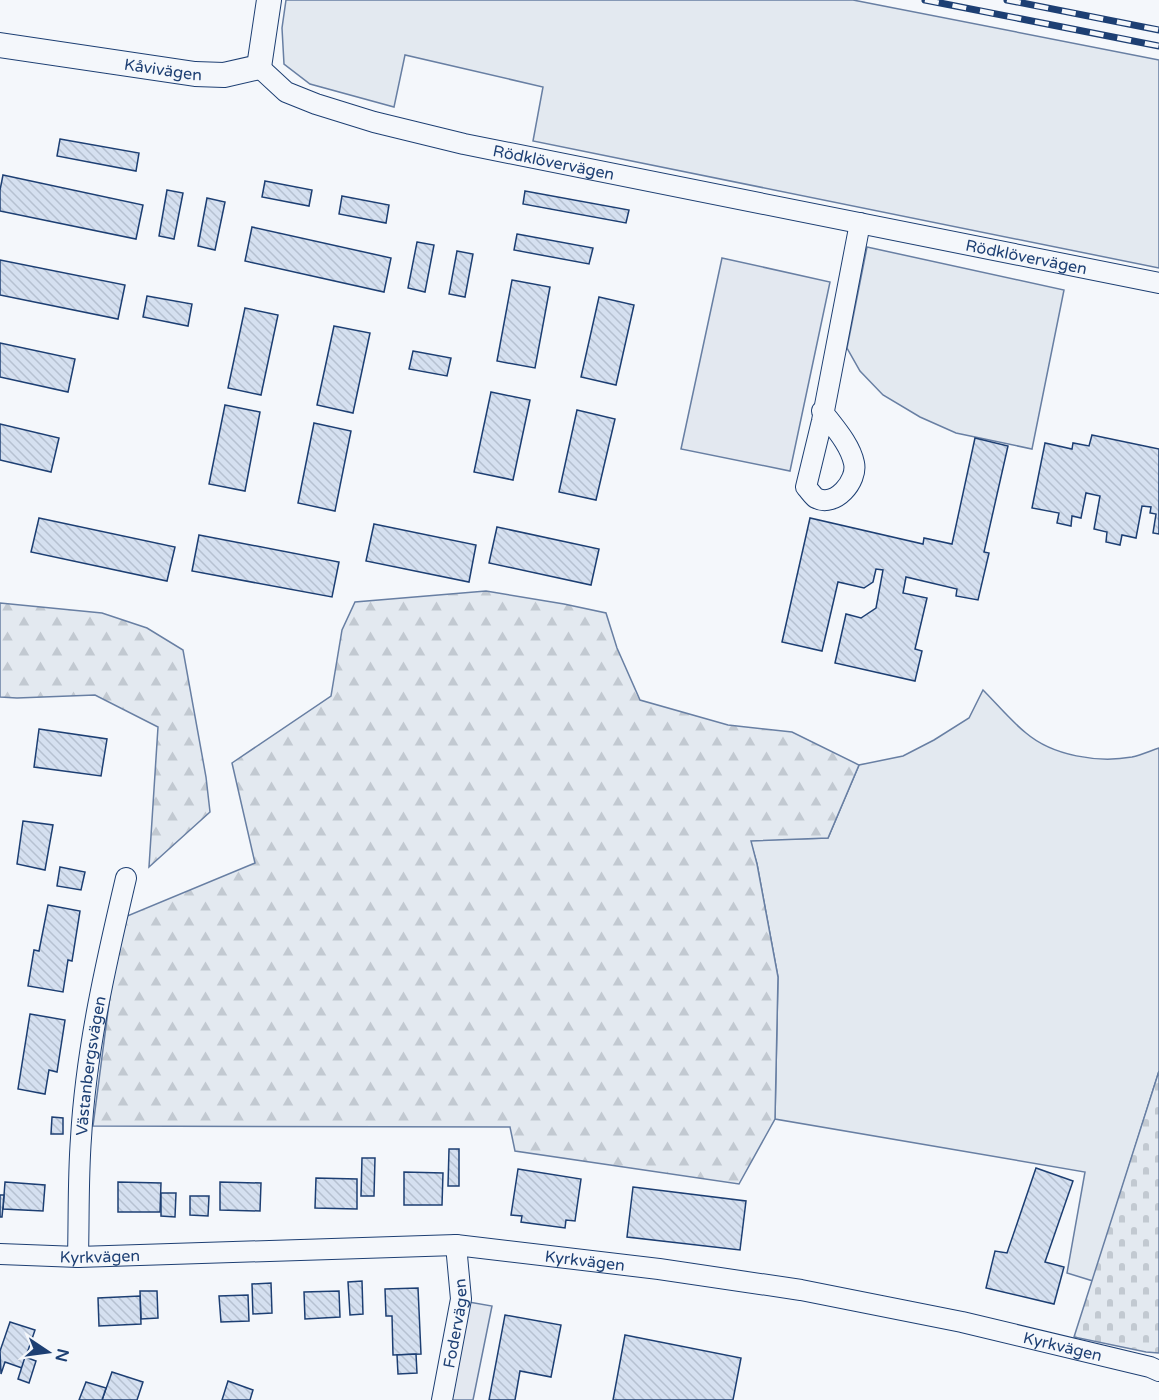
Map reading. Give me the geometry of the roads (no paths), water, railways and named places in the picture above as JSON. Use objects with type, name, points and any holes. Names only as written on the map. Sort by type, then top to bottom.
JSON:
[{"type":"street","points":[[258,68],[269,0]]},
{"type":"street","name":"Kåvivägen","points":[[0,45],[195,74],[224,75],[258,68]]},
{"type":"street","name":"Rödklövervägen","points":[[258,68],[286,92],[316,104],[374,122],[464,144],[1159,283]]},
{"type":"street","points":[[822,411],[860,223]]},
{"type":"street","name":"Västanbergsvägen","points":[[78,1257],[81,1137],[89,1069],[103,977],[126,878]]},
{"type":"street","name":"Kyrkvägen","points":[[0,1254],[78,1257],[456,1245],[659,1269],[801,1290],[962,1322],[1159,1371]]},
{"type":"street","name":"Fodervägen","points":[[442,1400],[461,1299],[456,1245]]},
{"type":"railway","points":[[925,0],[1159,46]]},
{"type":"railway","points":[[1007,0],[1159,30]]}]
